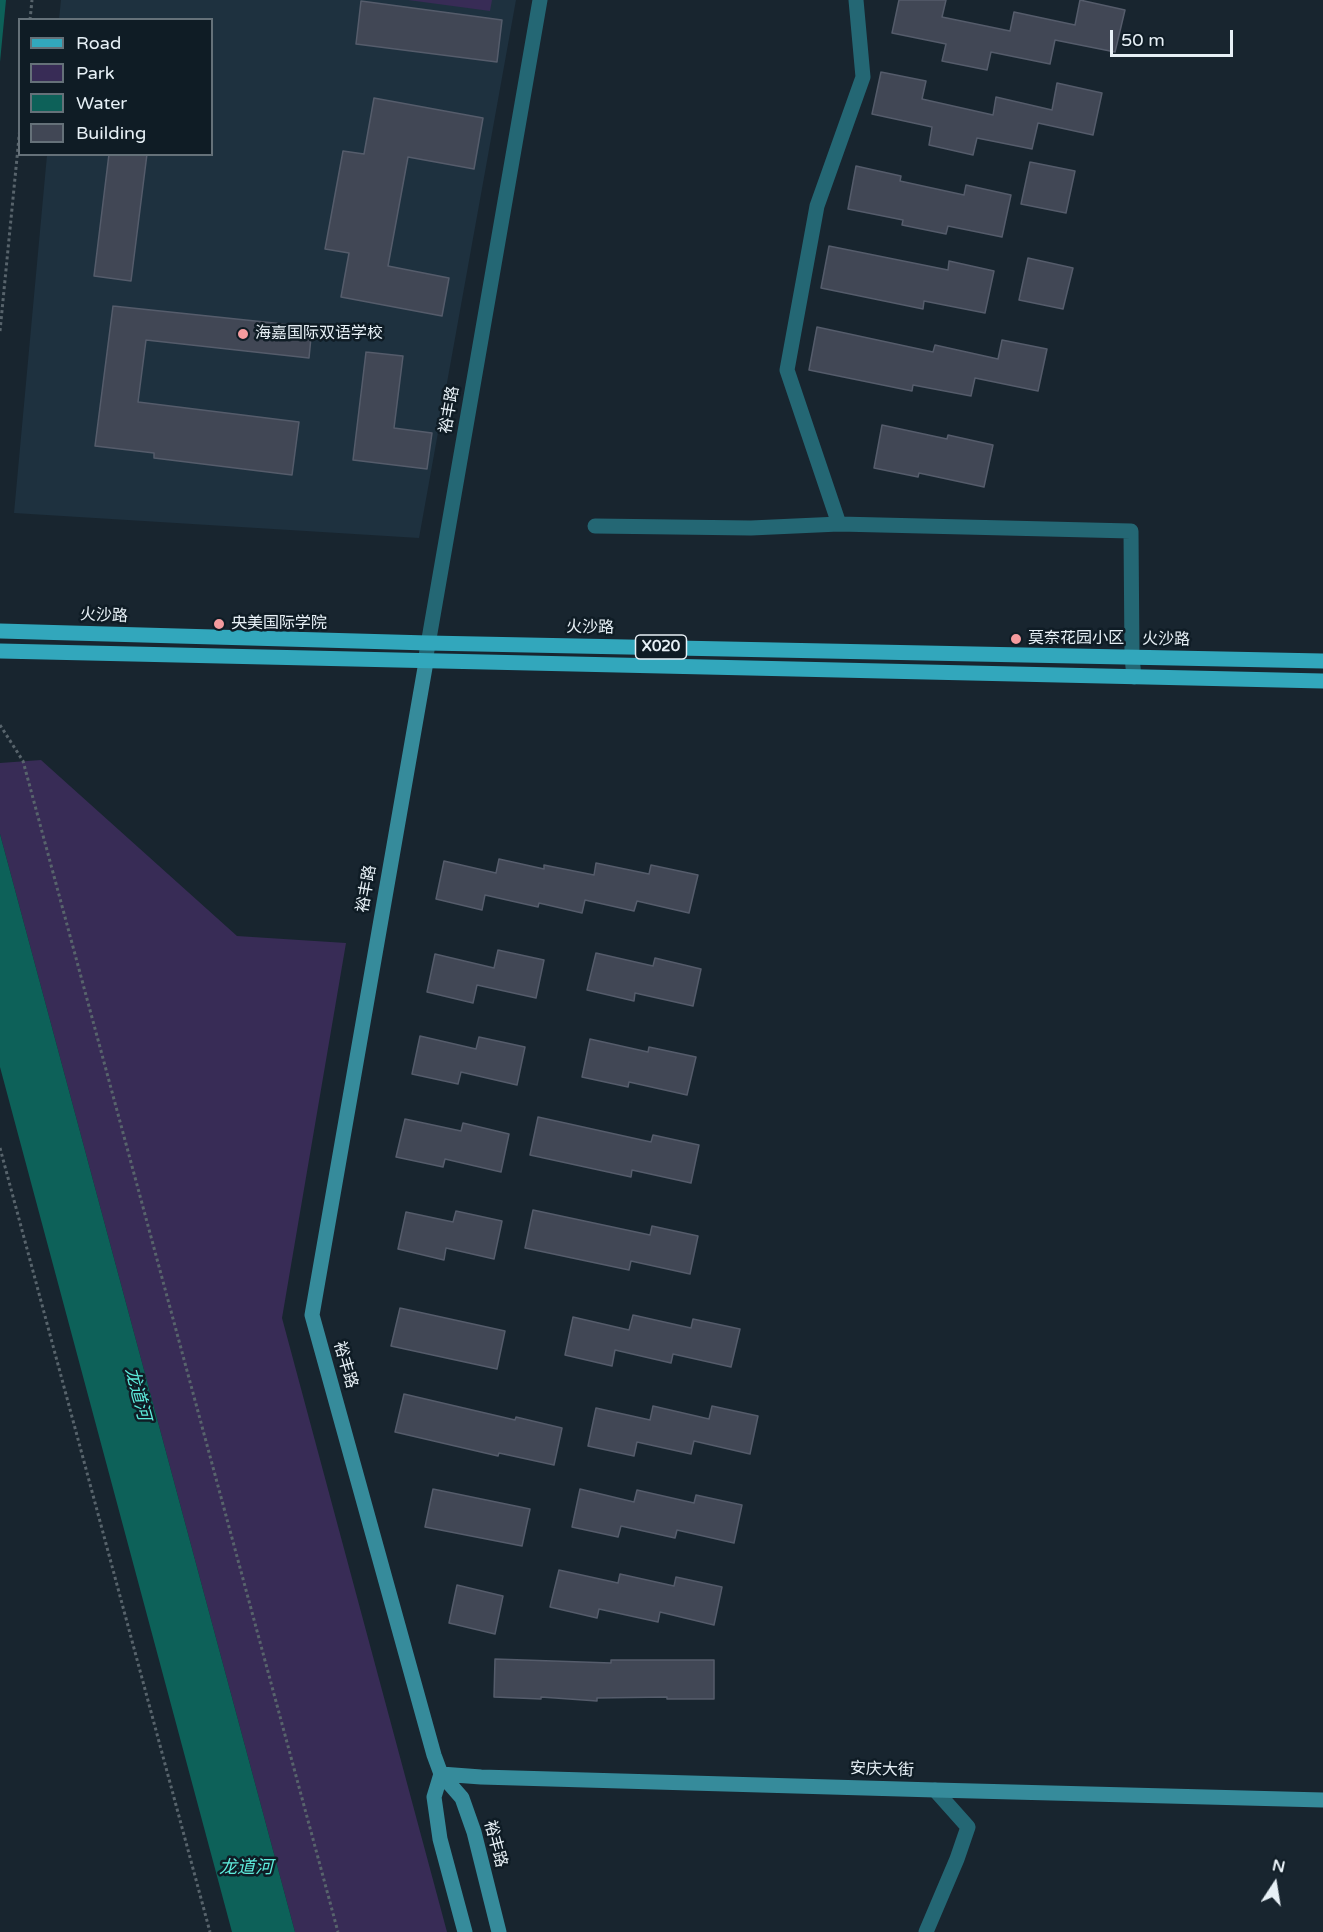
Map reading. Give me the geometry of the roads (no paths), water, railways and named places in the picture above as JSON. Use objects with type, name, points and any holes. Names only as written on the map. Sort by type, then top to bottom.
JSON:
[{"type":"main road","name":"火沙路","points":[[0,631],[428,643],[1323,661]]},
{"type":"main road","name":"X020","points":[[0,651],[1323,681]]},
{"type":"street","name":"裕丰路","points":[[499,1932],[474,1832],[462,1798],[441,1774],[312,1315],[540,0]]},
{"type":"street","points":[[839,524],[787,370],[817,206],[862,77],[856,0]]},
{"type":"street","points":[[595,526],[751,528],[839,524],[1131,531],[1134,677]]},
{"type":"street","name":"裕丰路","points":[[441,1774],[434,1797],[440,1839],[465,1932]]},
{"type":"street","name":"安庆大街","points":[[441,1774],[481,1777],[1323,1800]]},
{"type":"street","points":[[926,1932],[968,1827],[934,1790]]},
{"type":"water","points":[[0,0],[6,0],[0,62]]},
{"type":"water","name":"龙道河","points":[[0,834],[295,1932],[232,1932],[0,1067]]},
{"type":"place","name":"海嘉国际双语学校","points":[[243,334]]},
{"type":"place","name":"央美国际学院","points":[[219,624]]},
{"type":"place","name":"莫奈花园小区","points":[[1016,639]]}]
